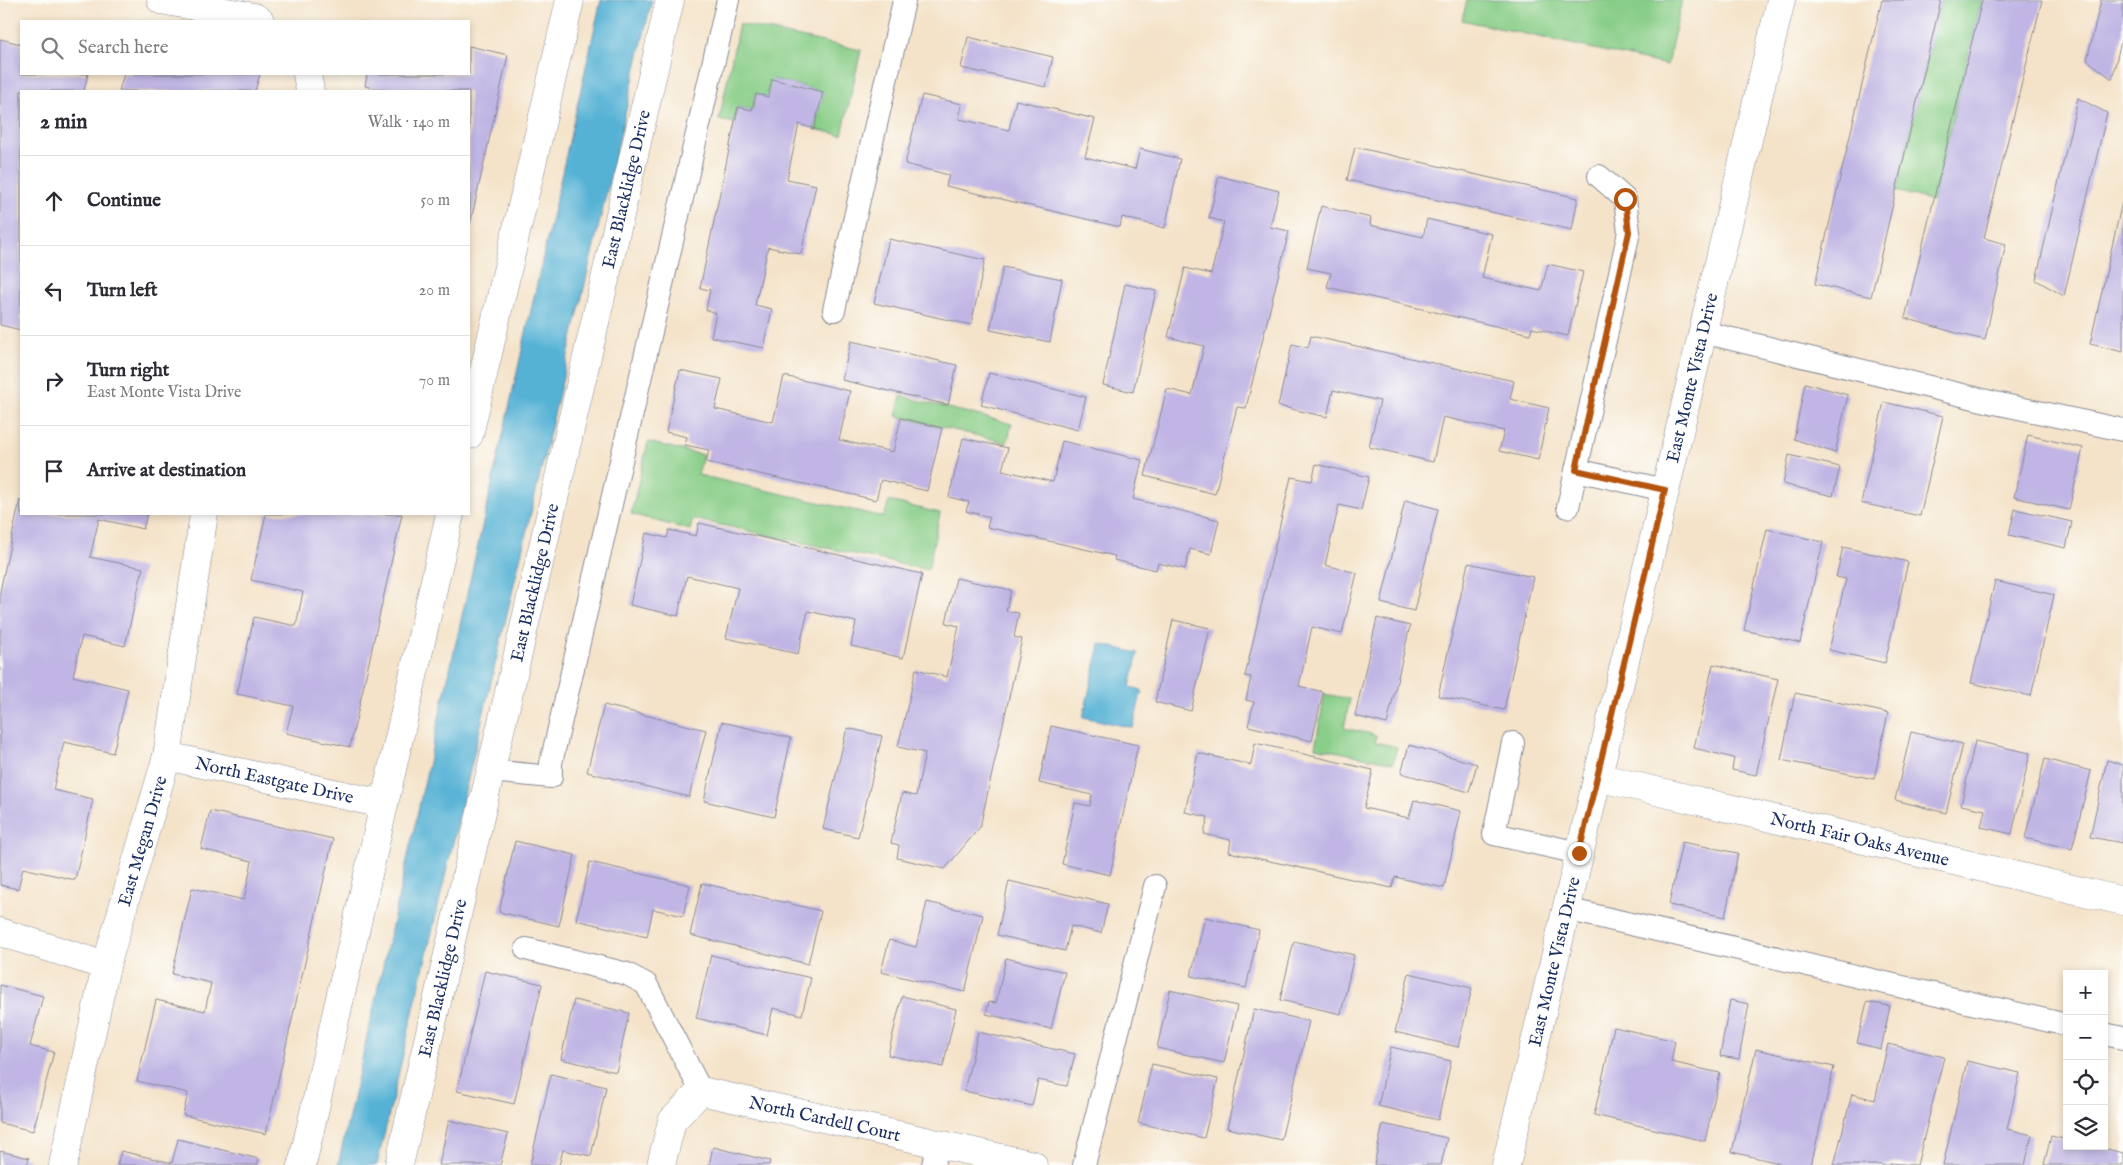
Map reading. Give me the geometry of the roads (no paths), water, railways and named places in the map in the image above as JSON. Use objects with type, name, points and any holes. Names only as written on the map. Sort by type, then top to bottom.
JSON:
[{"type":"street","points":[[161,0],[254,17],[258,20]]},
{"type":"street","points":[[470,431],[570,0]]},
{"type":"street","name":"East Blacklidge Drive","points":[[399,1165],[670,0]]},
{"type":"street","name":"East Monte Vista Drive","points":[[1506,1165],[1780,0]]},
{"type":"street","points":[[307,75],[310,90]]},
{"type":"street","name":"East Megan Drive","points":[[63,1165],[106,966],[166,756],[204,515]]},
{"type":"street","points":[[302,1165],[450,515]]},
{"type":"street","name":"North Eastgate Drive","points":[[166,756],[383,804]]},
{"type":"street","name":"North Fair Oaks Avenue","points":[[1597,777],[2123,901]]},
{"type":"street","points":[[0,932],[106,966]]},
{"type":"street","points":[[661,1165],[672,1121],[701,1091]]},
{"type":"street","name":"North Cardell Court","points":[[701,1091],[936,1154],[1033,1165]]},
{"type":"lane","points":[[490,771],[550,777],[551,763],[728,0]]},
{"type":"lane","points":[[834,310],[904,1]]},
{"type":"lane","points":[[1568,507],[1629,232],[1625,199],[1599,176]]},
{"type":"lane","points":[[1703,332],[1995,403],[2123,430]]},
{"type":"lane","points":[[1576,470],[1665,490]]},
{"type":"lane","points":[[1513,743],[1494,834],[1579,853]]},
{"type":"lane","points":[[1084,1165],[1155,886]]},
{"type":"lane","points":[[1566,909],[2063,1024]]},
{"type":"lane","points":[[526,949],[627,974],[646,984],[701,1091]]},
{"type":"lane","points":[[2108,1035],[2123,1038]]},
{"type":"water","points":[[601,0],[652,0],[377,1165],[338,1165]]},
{"type":"water","points":[[1100,644],[1138,653],[1130,687],[1142,690],[1133,728],[1083,717]]}]
